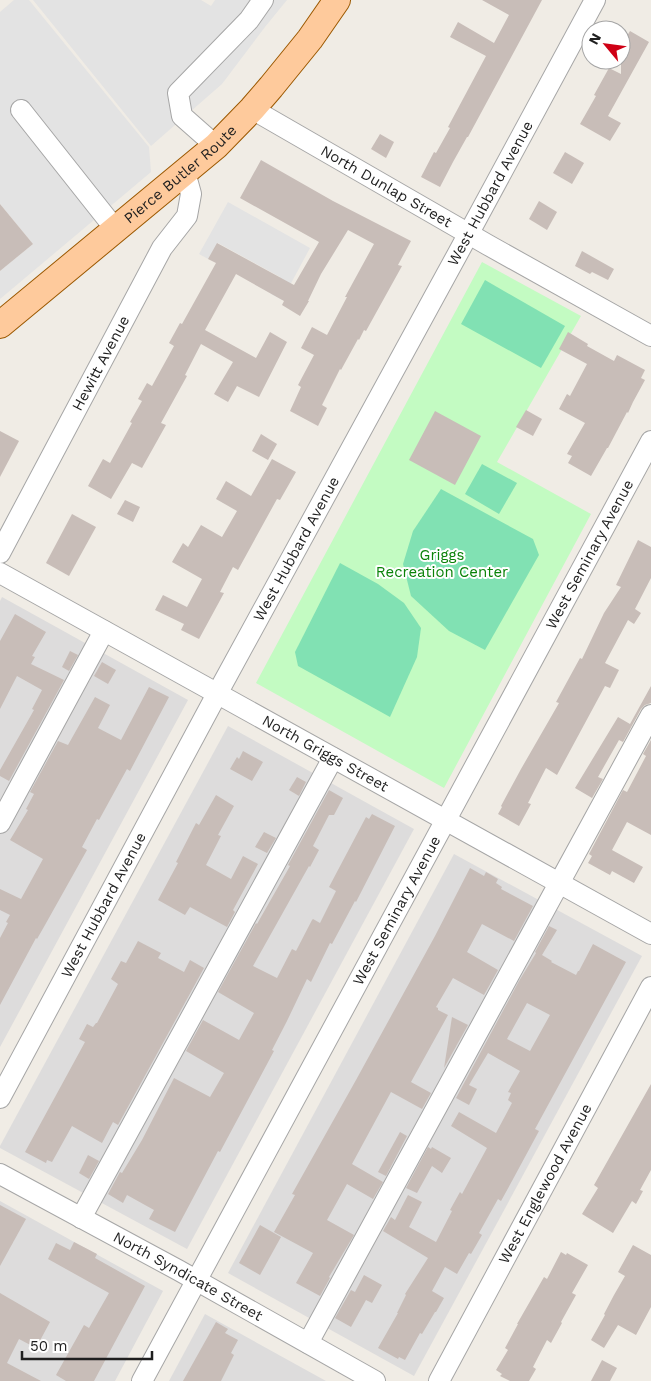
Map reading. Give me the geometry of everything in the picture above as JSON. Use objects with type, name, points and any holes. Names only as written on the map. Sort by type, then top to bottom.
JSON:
[{"type":"main road","name":"Pierce Butler Route","points":[[0,325],[216,146],[252,109],[310,39],[337,0]]},
{"type":"street","points":[[216,146],[182,116],[178,93],[248,20],[263,0]]},
{"type":"street","name":"West Hubbard Avenue","points":[[0,1098],[217,694],[595,0]]},
{"type":"street","name":"North Dunlap Street","points":[[252,109],[651,336]]},
{"type":"street","points":[[21,110],[116,230]]},
{"type":"street","name":"Hewitt Avenue","points":[[0,553],[162,248],[187,216],[191,194],[185,172]]},
{"type":"street","name":"West Seminary Avenue","points":[[142,1381],[651,441]]},
{"type":"street","name":"North Griggs Street","points":[[0,573],[651,934]]},
{"type":"street","points":[[0,823],[104,631]]},
{"type":"street","points":[[308,1343],[651,715]]},
{"type":"street","points":[[81,1218],[333,758]]},
{"type":"street","name":"West Englewood Avenue","points":[[439,1381],[651,988]]},
{"type":"street","name":"North Syndicate Street","points":[[0,1174],[197,1281],[375,1381]]},
{"type":"shaded area","points":[[14,0],[29,0],[149,147],[151,172],[0,299],[0,271],[33,244],[0,204],[0,12]]},
{"type":"shaded area","points":[[33,0],[201,0],[211,6],[215,0],[287,0],[222,84],[151,146]]},
{"type":"shaded area","points":[[228,202],[310,248],[282,300],[271,294],[280,277],[218,243],[208,259],[199,254]]},
{"type":"shaded area","points":[[2,597],[188,700],[0,1047],[0,601]]},
{"type":"shaded area","points":[[228,726],[414,829],[187,1249],[0,1148],[0,1146]]},
{"type":"shaded area","points":[[454,854],[642,956],[414,1376],[228,1273]]},
{"type":"shaded area","points":[[0,1201],[163,1291],[115,1381],[0,1381]]},
{"type":"shaded area","points":[[205,1314],[326,1381],[169,1381]]},
{"type":"green space","name":"Griggs Recreation Center","points":[[482,262],[581,316],[497,462],[591,514],[444,788],[256,683]]},
{"type":"green space","points":[[485,280],[565,326],[541,368],[461,324]]},
{"type":"green space","points":[[482,464],[517,483],[499,514],[465,494]]},
{"type":"green space","points":[[441,489],[533,539],[539,555],[485,650],[449,631],[411,596],[403,564],[413,531]]},
{"type":"green space","points":[[340,563],[378,584],[404,603],[421,628],[417,657],[390,717],[298,666],[295,652]]},
{"type":"building","points":[[482,0],[542,0],[440,187],[421,177],[434,152],[436,153],[450,128],[448,127],[486,56],[450,37],[458,22],[494,43],[509,15]]},
{"type":"building","points":[[631,32],[649,42],[608,116],[621,123],[610,141],[580,124],[608,70],[621,74],[621,70],[631,70]]},
{"type":"building","points":[[380,134],[394,142],[386,158],[371,149]]},
{"type":"building","points":[[565,152],[584,163],[572,184],[553,173]]},
{"type":"building","points":[[261,160],[333,201],[411,241],[398,265],[402,266],[366,331],[364,330],[340,369],[322,405],[327,408],[318,426],[290,411],[301,387],[298,385],[314,355],[301,348],[312,327],[327,335],[374,244],[348,230],[321,274],[300,316],[282,305],[284,301],[236,274],[205,330],[256,358],[270,332],[287,342],[259,397],[237,386],[228,402],[214,394],[233,362],[201,344],[185,375],[187,376],[161,423],[166,425],[142,468],[132,463],[111,499],[88,486],[103,459],[110,463],[142,401],[138,399],[147,383],[152,386],[174,346],[169,343],[180,323],[182,324],[216,263],[208,259],[217,243],[294,285],[319,242],[240,198]]},
{"type":"building","points":[[539,201],[557,212],[547,230],[529,219]]},
{"type":"building","points":[[0,204],[33,244],[0,271]]},
{"type":"building","points":[[582,251],[614,269],[608,280],[592,272],[590,274],[575,266]]},
{"type":"building","points":[[568,332],[588,344],[587,346],[614,361],[617,355],[645,370],[641,378],[645,380],[591,476],[568,463],[572,456],[567,454],[585,423],[559,409],[567,394],[570,396],[587,364],[559,349]]},
{"type":"building","points":[[526,410],[542,419],[533,436],[516,427]]},
{"type":"building","points":[[435,411],[481,436],[455,485],[409,460]]},
{"type":"building","points":[[0,431],[19,441],[0,477]]},
{"type":"building","points":[[261,434],[277,444],[268,460],[252,451]]},
{"type":"building","points":[[272,459],[296,472],[280,500],[277,499],[238,570],[233,567],[220,592],[224,593],[199,639],[181,630],[184,624],[155,610],[163,595],[187,607],[202,579],[172,562],[183,543],[188,547],[201,525],[222,537],[237,511],[216,499],[226,481],[251,496]]},
{"type":"building","points":[[125,500],[140,507],[133,522],[117,514]]},
{"type":"building","points":[[72,514],[96,527],[69,576],[46,563]]},
{"type":"building","points":[[638,540],[651,547],[651,578],[635,609],[641,613],[634,624],[628,620],[605,663],[619,670],[610,688],[605,686],[557,775],[546,768],[528,803],[531,804],[519,826],[498,814],[501,806],[559,703],[556,702],[580,658],[582,659],[604,613],[621,587],[616,585]]},
{"type":"building","points":[[15,614],[46,632],[32,656],[35,657],[31,664],[64,680],[9,781],[0,776],[0,770],[34,710],[32,709],[42,690],[17,676],[0,709],[0,641]]},
{"type":"building","points":[[70,651],[78,655],[69,671],[62,667]]},
{"type":"building","points":[[102,662],[116,670],[108,684],[94,676]]},
{"type":"building","points":[[651,686],[651,703],[641,709],[623,742],[619,740],[598,777],[603,779],[592,798],[575,788],[618,717],[630,724]]},
{"type":"building","points":[[149,687],[169,697],[130,771],[127,769],[99,820],[97,819],[82,847],[87,850],[0,1005],[0,938],[10,915],[0,910],[0,889],[21,899],[43,859],[10,840],[28,810],[26,809],[34,794],[30,792],[58,741],[68,745],[95,697],[110,705],[98,728],[121,740]]},
{"type":"building","points":[[651,740],[651,835],[627,822],[612,850],[643,867],[634,883],[612,871],[610,875],[588,863],[592,856],[589,854],[623,790],[627,792],[646,756],[643,754]]},
{"type":"building","points":[[243,751],[263,762],[252,781],[230,769]]},
{"type":"building","points":[[297,777],[306,782],[299,796],[289,790]]},
{"type":"building","points":[[329,790],[343,798],[334,815],[329,815],[313,846],[319,850],[253,966],[277,978],[292,949],[296,951],[312,920],[320,923],[336,891],[329,887],[366,817],[369,819],[372,814],[395,826],[356,902],[332,944],[330,943],[311,982],[307,979],[272,1050],[274,1051],[175,1232],[149,1219],[154,1210],[127,1195],[123,1203],[108,1194],[120,1172],[122,1173],[142,1140],[174,1078],[210,1097],[224,1073],[186,1051],[203,1020],[239,1040],[254,1013],[218,992],[290,866],[288,865]]},
{"type":"building","points":[[216,795],[234,806],[218,835],[221,836],[206,865],[231,879],[243,856],[258,864],[233,910],[235,912],[227,927],[190,907],[185,915],[158,900],[178,863],[176,862],[196,823],[199,825]]},
{"type":"building","points":[[264,832],[276,838],[267,853],[255,847]]},
{"type":"building","points":[[470,868],[484,876],[486,872],[498,879],[496,883],[502,887],[501,889],[533,906],[514,941],[482,924],[467,952],[498,970],[484,995],[453,978],[436,1007],[448,1015],[411,1082],[431,1093],[422,1109],[391,1092],[352,1164],[383,1182],[373,1199],[347,1184],[327,1220],[354,1235],[320,1296],[296,1283],[313,1253],[274,1232],[295,1195],[292,1194],[435,936]]},
{"type":"building","points":[[549,926],[557,930],[542,955],[576,975],[593,944],[626,962],[535,1129],[539,1131],[512,1181],[501,1201],[498,1199],[479,1233],[482,1235],[457,1274],[445,1267],[432,1291],[444,1298],[422,1334],[420,1333],[405,1360],[399,1357],[398,1359],[378,1348],[398,1313],[405,1294],[428,1258],[383,1231],[391,1217],[395,1220],[408,1195],[422,1202],[409,1227],[436,1242],[452,1211],[450,1210],[460,1192],[462,1194],[487,1148],[451,1126],[459,1112],[496,1133],[512,1103],[508,1100],[511,1093],[508,1092],[520,1071],[488,1053],[469,1085],[477,1089],[469,1105],[456,1098]],"holes":[[[527,1003],[550,1015],[530,1051],[507,1039]]]},
{"type":"building","points":[[138,941],[161,953],[158,958],[184,972],[190,960],[204,968],[118,1125],[113,1122],[102,1143],[72,1126],[52,1162],[47,1160],[46,1163],[25,1152],[85,1042],[79,1039],[87,1024],[93,1027],[97,1023],[118,984],[111,979],[121,961],[126,963]]},
{"type":"building","points":[[452,1017],[468,1025],[444,1068]]},
{"type":"building","points":[[651,1084],[651,1170],[640,1190],[643,1191],[636,1204],[632,1201],[613,1233],[582,1214],[598,1188],[594,1185]]},
{"type":"building","points":[[400,1132],[407,1136],[386,1176],[378,1172]]},
{"type":"building","points":[[428,1147],[431,1149],[432,1147],[451,1158],[442,1173],[432,1166],[417,1193],[406,1188]]},
{"type":"building","points":[[88,1155],[99,1161],[89,1179],[79,1173]]},
{"type":"building","points":[[0,1205],[26,1219],[0,1266]]},
{"type":"building","points":[[260,1225],[281,1237],[260,1275],[239,1263]]},
{"type":"building","points":[[74,1242],[97,1254],[95,1258],[145,1286],[94,1381],[66,1381],[56,1375],[84,1325],[89,1328],[109,1293],[48,1259],[56,1243],[70,1250]]},
{"type":"building","points":[[633,1245],[651,1255],[651,1307],[636,1335],[618,1325],[604,1348],[591,1340],[625,1276],[618,1272]]},
{"type":"building","points":[[561,1252],[566,1255],[567,1253],[588,1265],[572,1293],[576,1295],[562,1323],[551,1343],[547,1340],[533,1367],[536,1369],[529,1381],[510,1381],[500,1376],[502,1374],[496,1370],[508,1350],[505,1348],[517,1324],[544,1277],[547,1279]]},
{"type":"building","points":[[364,1275],[382,1285],[372,1303],[366,1300],[351,1327],[335,1318],[351,1290],[355,1292]]},
{"type":"building","points":[[0,1293],[50,1322],[36,1348],[19,1339],[7,1363],[41,1381],[0,1381]]},
{"type":"building","points":[[216,1322],[228,1329],[225,1333],[238,1340],[231,1353],[234,1355],[221,1381],[183,1381]]},
{"type":"building","points":[[602,1360],[617,1368],[610,1381],[591,1381]]}]
